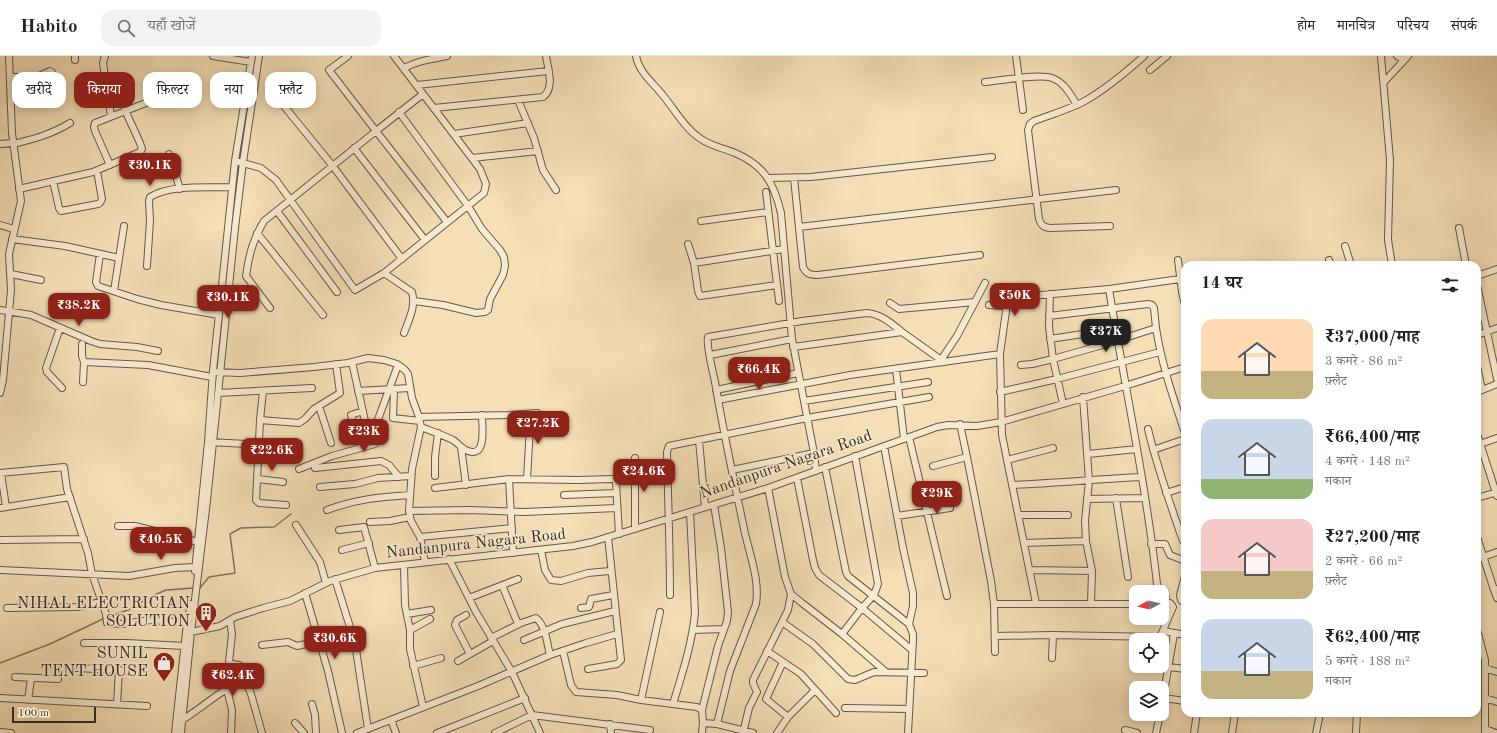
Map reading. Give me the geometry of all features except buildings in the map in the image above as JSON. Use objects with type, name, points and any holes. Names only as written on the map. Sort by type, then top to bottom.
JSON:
[{"type":"street","points":[[0,393],[3,380],[11,290],[9,254],[21,201],[13,144],[9,56]]},
{"type":"street","points":[[105,56],[103,63],[111,116]]},
{"type":"street","points":[[175,733],[181,708],[196,581],[210,442],[213,374],[234,161],[251,59],[213,56]]},
{"type":"street","points":[[196,581],[195,567],[210,442],[218,393],[229,276],[243,162],[259,56]]},
{"type":"street","points":[[348,56],[329,70],[447,222]]},
{"type":"street","points":[[234,161],[243,162],[261,168],[276,180],[356,290],[384,273],[484,193],[486,184],[480,169],[394,56]]},
{"type":"street","points":[[404,68],[427,59],[447,56]]},
{"type":"street","points":[[434,108],[538,98],[547,94],[550,86],[546,56]]},
{"type":"street","points":[[636,56],[638,66],[642,72],[665,97],[693,133],[710,144],[736,154],[749,161],[769,178],[777,196],[781,213],[793,347],[814,453],[816,471]]},
{"type":"street","points":[[1016,56],[1023,110]]},
{"type":"street","points":[[1110,226],[1045,228],[1041,225],[1028,130],[1030,124],[1034,121],[1077,105],[1114,82],[1144,56]]},
{"type":"street","points":[[1150,70],[1167,56]]},
{"type":"street","points":[[1381,56],[1390,160],[1388,240],[1391,261]]},
{"type":"street","points":[[1396,56],[1406,58]]},
{"type":"street","points":[[1384,82],[1406,58]]},
{"type":"street","points":[[417,86],[548,71]]},
{"type":"street","points":[[985,82],[1042,76],[1053,78],[1062,84],[1077,105]]},
{"type":"street","points":[[270,308],[246,276],[248,257],[257,233],[264,221],[376,130],[423,94]]},
{"type":"street","points":[[518,100],[528,123],[543,170],[556,190]]},
{"type":"street","points":[[110,165],[94,125],[97,121],[143,104]]},
{"type":"street","points":[[286,108],[332,166],[402,259]]},
{"type":"street","points":[[19,189],[97,171],[140,152],[142,149],[140,143],[125,110]]},
{"type":"street","points":[[399,112],[468,206],[482,229],[500,250],[504,257],[505,266],[499,284],[492,293],[488,310],[485,312],[476,313],[443,305],[414,301]]},
{"type":"street","points":[[0,144],[13,144],[45,136],[61,129],[70,122]]},
{"type":"street","points":[[454,134],[528,123]]},
{"type":"street","points":[[354,148],[425,240]]},
{"type":"street","points":[[472,158],[538,151]]},
{"type":"street","points":[[169,154],[180,189]]},
{"type":"street","points":[[769,178],[794,178],[992,157]]},
{"type":"street","points":[[53,181],[61,211],[98,204],[102,200],[97,171]]},
{"type":"street","points":[[794,178],[803,267],[805,272],[812,275],[980,255]]},
{"type":"street","points":[[147,266],[150,221],[149,198],[164,192],[180,189],[232,187]]},
{"type":"street","points":[[799,227],[1116,190]]},
{"type":"street","points":[[766,192],[779,301]]},
{"type":"street","points":[[277,211],[337,292]]},
{"type":"street","points":[[701,221],[768,212]]},
{"type":"street","points":[[0,225],[14,229]]},
{"type":"street","points":[[114,291],[124,226]]},
{"type":"street","points":[[1459,228],[1465,261]]},
{"type":"street","points":[[257,233],[323,315]]},
{"type":"street","points":[[12,239],[41,242],[120,258]]},
{"type":"street","points":[[688,244],[694,263],[698,292],[700,296],[777,285]]},
{"type":"street","points":[[1345,246],[1351,261]]},
{"type":"street","points":[[694,263],[784,249]]},
{"type":"street","points":[[100,254],[96,284],[98,286],[161,305],[219,315]]},
{"type":"street","points":[[1178,260],[1181,282]]},
{"type":"street","points":[[1481,275],[1497,269]]},
{"type":"street","points":[[384,273],[412,292],[414,301],[404,332]]},
{"type":"street","points":[[11,274],[41,280]]},
{"type":"street","points":[[1019,297],[1109,289],[1180,279]]},
{"type":"street","points":[[943,361],[985,283]]},
{"type":"street","points":[[1109,289],[1146,498],[1158,585]]},
{"type":"street","points":[[1050,294],[1050,339],[1063,404]]},
{"type":"street","points":[[890,303],[899,309],[975,302]]},
{"type":"street","points":[[1481,302],[1497,379]]},
{"type":"street","points":[[1049,316],[1148,304],[1152,305],[1154,308],[1160,352],[1165,373],[1181,421]]},
{"type":"street","points":[[989,305],[1003,306],[1006,308],[1000,354],[1001,422],[1007,460],[1036,603]]},
{"type":"street","points":[[0,310],[9,310],[31,315],[91,342],[136,346],[158,351]]},
{"type":"street","points":[[717,724],[730,671],[756,604],[758,592],[724,436],[710,355],[708,340],[710,336],[867,313],[876,314],[882,317],[943,361]]},
{"type":"street","points":[[60,328],[46,368],[47,372],[62,388]]},
{"type":"street","points":[[1021,365],[1053,359],[1156,328]]},
{"type":"street","points":[[1481,334],[1497,328]]},
{"type":"street","points":[[1050,339],[1116,329]]},
{"type":"street","points":[[793,347],[902,332]]},
{"type":"street","points":[[710,355],[792,339]]},
{"type":"street","points":[[82,344],[84,382]]},
{"type":"street","points":[[1000,392],[1122,363],[1160,352]]},
{"type":"street","points":[[718,400],[850,375],[1000,354]]},
{"type":"street","points":[[84,362],[148,365],[213,374],[220,372],[240,373],[336,364],[368,358],[384,360],[398,365],[408,374],[410,388],[420,422],[411,476],[410,514],[414,528],[420,537],[425,562]]},
{"type":"street","points":[[352,362],[365,421]]},
{"type":"street","points":[[260,420],[299,423],[319,406],[340,393],[336,364]]},
{"type":"street","points":[[299,469],[332,456],[376,443],[378,422],[391,389],[398,365]]},
{"type":"street","name":"Nandanpura Nagara Road","points":[[189,632],[220,626],[230,620],[263,608],[290,601],[335,579],[375,568],[573,546],[608,537],[768,488],[937,427],[960,424],[976,426],[1001,422],[1181,368]]},
{"type":"street","points":[[896,369],[899,402],[906,438],[927,511],[947,596]]},
{"type":"street","points":[[716,390],[798,374]]},
{"type":"street","points":[[804,402],[928,382]]},
{"type":"street","points":[[1481,391],[1497,384]]},
{"type":"street","points":[[218,393],[312,388]]},
{"type":"street","points":[[358,391],[410,388]]},
{"type":"street","points":[[391,389],[393,418],[420,422],[482,415],[537,413]]},
{"type":"street","points":[[263,391],[256,497],[258,502],[286,505]]},
{"type":"street","points":[[670,595],[670,536],[668,518],[667,448],[672,444],[724,436],[807,418],[930,397]]},
{"type":"street","points":[[1082,398],[1088,454],[1089,480],[1085,521],[1086,541],[1092,571],[1092,603]]},
{"type":"street","points":[[319,406],[331,443]]},
{"type":"street","points":[[361,448],[351,414],[363,411]]},
{"type":"street","points":[[524,414],[525,420],[530,426],[527,479]]},
{"type":"street","points":[[420,422],[453,440],[469,452],[475,452],[482,443],[482,415]]},
{"type":"street","points":[[960,424],[991,581],[994,604],[995,652]]},
{"type":"street","points":[[1148,429],[1166,493],[1181,534]]},
{"type":"street","points":[[435,476],[435,453],[438,433]]},
{"type":"street","points":[[1481,443],[1497,438]]},
{"type":"street","points":[[699,440],[705,507]]},
{"type":"street","points":[[1153,450],[1181,440]]},
{"type":"street","points":[[210,442],[260,446],[284,446]]},
{"type":"street","points":[[884,446],[913,593],[913,606],[909,624]]},
{"type":"street","points":[[461,447],[466,485]]},
{"type":"street","points":[[1007,460],[1053,448]]},
{"type":"street","points":[[1088,454],[1137,449]]},
{"type":"street","points":[[1481,449],[1497,493],[1481,497]]},
{"type":"street","points":[[732,470],[814,453]]},
{"type":"street","points":[[842,634],[862,608],[874,596],[878,589],[878,580],[855,456]]},
{"type":"street","points":[[933,466],[967,457]]},
{"type":"street","points":[[635,458],[635,528]]},
{"type":"street","points":[[315,468],[380,461],[389,465],[399,477]]},
{"type":"street","points":[[70,497],[3,507],[1,473],[64,467],[67,489],[70,497],[84,539],[92,574],[106,614],[107,623],[122,624],[151,620],[187,623]]},
{"type":"street","points":[[825,467],[844,568],[848,576],[909,624],[913,634],[908,708],[908,733]]},
{"type":"street","points":[[320,487],[355,484],[378,478],[411,476]]},
{"type":"street","points":[[1012,485],[1066,483],[1142,477]]},
{"type":"street","points":[[797,478],[815,568],[820,575],[912,650]]},
{"type":"street","points":[[258,479],[283,482]]},
{"type":"street","points":[[509,479],[513,553]]},
{"type":"street","points":[[435,488],[509,479],[612,479],[616,482],[619,534]]},
{"type":"street","points":[[743,731],[749,708],[758,692],[753,680],[782,622],[789,606],[791,594],[785,576],[768,488]]},
{"type":"street","points":[[1166,493],[1181,488]]},
{"type":"street","points":[[564,495],[616,493]]},
{"type":"street","points":[[327,510],[344,503],[361,499],[410,495]]},
{"type":"street","points":[[1116,498],[1128,577]]},
{"type":"street","points":[[1087,499],[1146,498]]},
{"type":"street","points":[[702,733],[702,710],[718,646],[727,621],[728,612],[721,548],[714,505]]},
{"type":"street","points":[[370,522],[390,521],[410,514],[470,510],[511,512],[617,508]]},
{"type":"street","points":[[897,516],[950,508]]},
{"type":"street","points":[[673,704],[693,630],[695,608],[690,512]]},
{"type":"street","points":[[1019,516],[1068,515]]},
{"type":"street","points":[[296,525],[320,562],[326,583]]},
{"type":"street","points":[[118,526],[135,526],[198,542]]},
{"type":"street","points":[[339,530],[364,526],[375,568]]},
{"type":"street","points":[[420,537],[512,528]]},
{"type":"street","points":[[588,669],[620,662],[622,657],[617,634],[608,537]]},
{"type":"street","points":[[0,540],[84,539]]},
{"type":"street","points":[[1024,543],[1086,541]]},
{"type":"street","points":[[342,550],[369,543]]},
{"type":"street","points":[[1151,544],[1165,544],[1170,555],[1181,559]]},
{"type":"street","points":[[541,550],[545,570],[551,580],[561,581],[588,573],[610,571]]},
{"type":"street","points":[[1481,558],[1497,552]]},
{"type":"street","points":[[449,559],[492,640],[512,672],[540,733]]},
{"type":"street","points":[[1481,560],[1495,589],[1497,598]]},
{"type":"street","points":[[404,565],[406,614],[410,630],[410,649],[423,707]]},
{"type":"street","points":[[0,570],[129,576],[175,568],[195,567]]},
{"type":"street","points":[[1030,570],[1092,571]]},
{"type":"street","points":[[469,598],[518,578]]},
{"type":"street","points":[[335,579],[355,643],[368,729]]},
{"type":"street","points":[[502,585],[518,624]]},
{"type":"street","points":[[305,593],[333,689],[342,733]]},
{"type":"street","points":[[791,594],[842,634],[886,672]]},
{"type":"street","points":[[181,733],[185,646],[189,632],[187,623],[194,595]]},
{"type":"street","points":[[581,608],[589,607],[592,599],[613,595]]},
{"type":"street","points":[[7,608],[78,607],[101,602]]},
{"type":"street","points":[[994,604],[1129,604]]},
{"type":"street","points":[[1169,604],[1172,604],[1173,607],[1169,618]]},
{"type":"street","points":[[406,614],[431,610]]},
{"type":"street","points":[[524,640],[562,624],[615,611]]},
{"type":"street","points":[[641,700],[660,612]]},
{"type":"street","points":[[466,615],[457,620],[455,624],[470,654]]},
{"type":"street","points":[[458,661],[518,624],[535,618],[539,621],[544,631],[550,655]]},
{"type":"street","points":[[410,630],[430,619]]},
{"type":"street","points":[[230,620],[232,634],[230,662],[238,665]]},
{"type":"street","points":[[782,622],[813,644],[848,679],[856,680],[868,674],[886,672],[924,673]]},
{"type":"street","points":[[995,636],[1158,637],[1164,631],[1166,625]]},
{"type":"street","points":[[693,630],[724,629]]},
{"type":"street","points":[[1164,631],[1181,635]]},
{"type":"street","points":[[358,733],[512,672],[550,655],[617,634]]},
{"type":"street","points":[[1174,634],[1169,667],[1181,668]]},
{"type":"street","points":[[1052,658],[1053,636]]},
{"type":"street","points":[[262,645],[288,642],[297,646],[319,641]]},
{"type":"street","points":[[84,643],[126,643],[185,646]]},
{"type":"street","points":[[1481,644],[1484,654],[1485,668],[1485,731],[1496,733]]},
{"type":"street","points":[[563,651],[571,685],[576,692],[616,695],[641,700],[697,707],[702,710]]},
{"type":"street","points":[[768,651],[800,674],[836,713]]},
{"type":"street","points":[[413,666],[441,658]]},
{"type":"street","points":[[783,662],[766,699],[788,717]]},
{"type":"street","points":[[61,666],[131,671]]},
{"type":"street","points":[[1485,668],[1497,672]]},
{"type":"street","points":[[117,704],[119,670]]},
{"type":"street","points":[[15,677],[58,679]]},
{"type":"street","points":[[28,700],[31,678]]},
{"type":"street","points":[[182,720],[227,689],[246,682],[262,733]]},
{"type":"street","points":[[227,689],[232,710],[231,733]]},
{"type":"street","points":[[777,733],[788,717],[815,690]]},
{"type":"street","points":[[0,698],[147,706]]},
{"type":"street","points":[[437,733],[525,698]]},
{"type":"street","points":[[1485,698],[1497,702]]},
{"type":"street","points":[[1169,701],[1181,701]]},
{"type":"street","points":[[312,704],[315,715],[316,733]]},
{"type":"street","points":[[845,708],[908,708]]},
{"type":"street","points":[[495,733],[532,715],[650,730]]},
{"type":"street","points":[[1194,733],[1196,717]]},
{"type":"street","points":[[1232,733],[1234,717]]},
{"type":"street","points":[[1316,733],[1319,717]]},
{"type":"street","points":[[1356,733],[1357,717]]},
{"type":"street","points":[[391,720],[396,733]]},
{"type":"street","points":[[1156,733],[1159,721]]},
{"type":"street","points":[[294,723],[304,733]]},
{"type":"street","points":[[703,723],[717,724],[753,733]]},
{"type":"street","points":[[610,724],[611,733]]},
{"type":"street","points":[[1125,730],[1137,733]]},
{"type":"street","points":[[0,732],[10,733]]},
{"type":"waterway","points":[[198,589],[209,577],[235,573],[230,534],[241,528],[274,527],[291,514]]},
{"type":"waterway","points":[[108,617],[128,610],[150,597],[166,590],[194,588]]},
{"type":"waterway","points":[[0,663],[50,644],[105,618]]},
{"type":"place","name":"NIHAL ELECTRICIAN SOLUTION","points":[[206,632]]},
{"type":"place","name":"SUNIL TENT HOUSE","points":[[164,682]]}]
